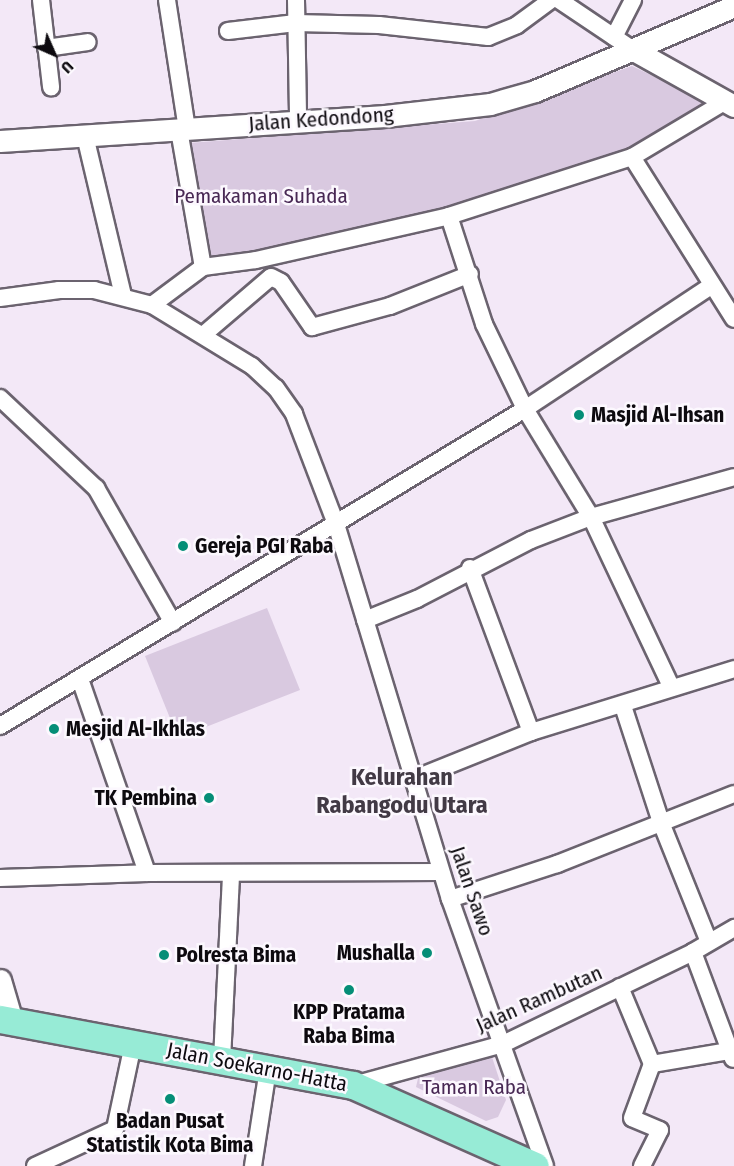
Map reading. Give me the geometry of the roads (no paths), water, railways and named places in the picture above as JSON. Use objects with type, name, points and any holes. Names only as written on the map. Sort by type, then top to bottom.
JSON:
[{"type":"highway","name":"Jalan Soekarno-Hatta","points":[[6,1020],[352,1085],[536,1166]]},
{"type":"street","points":[[41,0],[51,87]]},
{"type":"street","points":[[167,0],[203,267]]},
{"type":"street","points":[[296,0],[298,120]]},
{"type":"street","points":[[228,31],[297,22],[379,25],[488,37],[517,25],[550,0]]},
{"type":"street","points":[[559,0],[632,49],[730,103]]},
{"type":"street","points":[[614,37],[633,0]]},
{"type":"street","name":"Jalan Kedondong","points":[[0,140],[385,116],[490,104],[535,91],[734,6]]},
{"type":"street","points":[[46,48],[88,42]]},
{"type":"street","points":[[152,304],[203,267],[256,260],[449,216],[632,157],[730,103]]},
{"type":"street","points":[[85,136],[123,295]]},
{"type":"street","points":[[632,157],[711,286],[734,319]]},
{"type":"street","points":[[449,216],[470,274],[484,324],[525,409],[591,517],[672,688]]},
{"type":"street","points":[[203,334],[271,277],[281,282],[312,327],[390,306],[470,274]]},
{"type":"street","points":[[0,726],[525,409],[711,286]]},
{"type":"street","name":"Jalan Sawo","points":[[0,298],[59,290],[123,295],[152,304],[252,366],[276,388],[294,414],[336,524],[450,899],[545,1166]]},
{"type":"street","points":[[0,398],[96,488],[173,623]]},
{"type":"street","points":[[365,620],[417,599],[470,568],[591,517],[734,477]]},
{"type":"street","points":[[470,568],[531,732]]},
{"type":"street","points":[[414,779],[531,732],[623,706],[734,669]]},
{"type":"street","points":[[80,679],[147,873]]},
{"type":"street","points":[[623,706],[662,825],[709,942]]},
{"type":"street","points":[[450,899],[662,825],[734,794]]},
{"type":"street","points":[[0,878],[147,873],[441,872]]},
{"type":"street","points":[[222,1060],[231,873]]},
{"type":"street","name":"Jalan Rambutan","points":[[352,1085],[503,1044],[693,952],[734,928]]},
{"type":"street","points":[[652,1064],[732,1055],[693,952]]},
{"type":"street","points":[[0,980],[6,1020]]},
{"type":"street","points":[[620,987],[652,1064],[632,1118],[660,1130],[642,1166]]},
{"type":"street","points":[[35,1166],[115,1129],[133,1044]]},
{"type":"street","points":[[253,1166],[268,1069]]},
{"type":"place","name":"Masjid Al-Ihsan","points":[[579,415]]},
{"type":"place","name":"Gereja PGI Raba","points":[[183,546]]},
{"type":"place","name":"Mesjid Al-Ikhlas","points":[[54,729]]},
{"type":"place","name":"TK Pembina","points":[[209,798]]},
{"type":"place","name":"Mushalla","points":[[427,953]]},
{"type":"place","name":"Polresta Bima","points":[[164,955]]},
{"type":"place","name":"KPP Pratama Raba Bima","points":[[349,990]]},
{"type":"place","name":"Badan Pusat Statistik Kota Bima","points":[[170,1099]]},
{"type":"district","name":"Kelurahan Rabangodu Utara","points":[[402,792]]},
{"type":"park label","name":"Pemakaman Suhada","points":[[261,196]]},
{"type":"park label","name":"Taman Raba","points":[[474,1087]]}]
